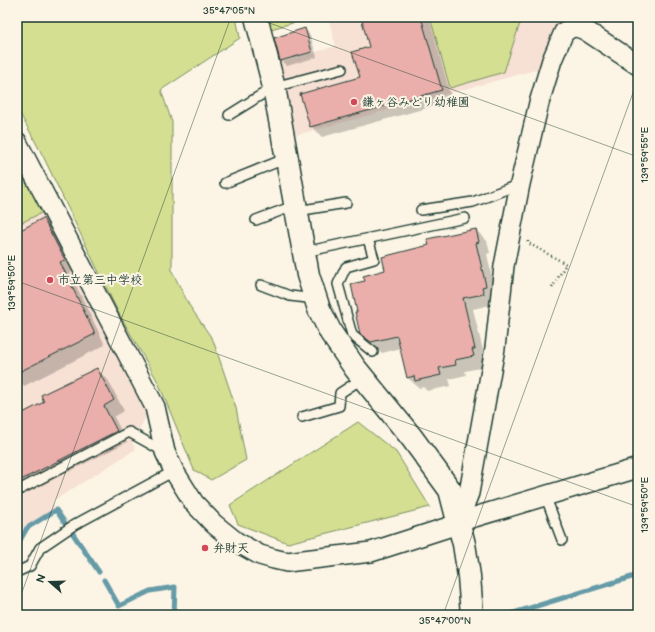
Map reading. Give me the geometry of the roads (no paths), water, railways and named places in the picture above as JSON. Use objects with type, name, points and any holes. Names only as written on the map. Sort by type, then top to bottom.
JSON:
[{"type":"street","points":[[256,17],[274,87],[308,275],[319,309],[331,333],[355,368],[412,438],[450,490],[465,551],[469,576],[472,615]]},
{"type":"street","points":[[458,523],[471,486],[495,348],[504,266],[520,184],[539,103],[552,60],[564,32],[574,26],[585,30],[638,65]]},
{"type":"street","points":[[17,142],[155,407],[165,452],[174,470],[194,503],[214,524],[235,541],[260,555],[287,562],[371,552],[545,495],[638,468]]},
{"type":"lane","points":[[229,115],[274,87],[342,69]]},
{"type":"lane","points":[[225,183],[287,158]]},
{"type":"lane","points":[[421,210],[473,202],[520,184]]},
{"type":"lane","points":[[256,220],[296,208],[346,203]]},
{"type":"lane","points":[[304,252],[465,218]]},
{"type":"lane","points":[[368,239],[374,259],[346,267],[338,284],[352,335],[373,352]]},
{"type":"lane","points":[[260,285],[290,296],[316,299]]},
{"type":"lane","points":[[302,417],[339,406],[340,393],[363,378]]},
{"type":"lane","points":[[17,491],[129,432],[165,452]]},
{"type":"lane","points":[[17,572],[30,566],[40,548],[63,532],[174,470]]},
{"type":"lane","points":[[545,495],[562,540]]},
{"type":"waterway","points":[[17,543],[27,528],[56,510],[65,523]]},
{"type":"waterway","points":[[71,531],[99,572]]},
{"type":"waterway","points":[[507,615],[638,575]]},
{"type":"waterway","points":[[104,580],[119,606],[150,591],[175,587],[174,615]]},
{"type":"place","name":"鎌ヶ谷みどり幼稚園","points":[[354,102]]},
{"type":"place","name":"市立第三中学校","points":[[50,280]]},
{"type":"place","name":"弁財天","points":[[205,548]]}]
